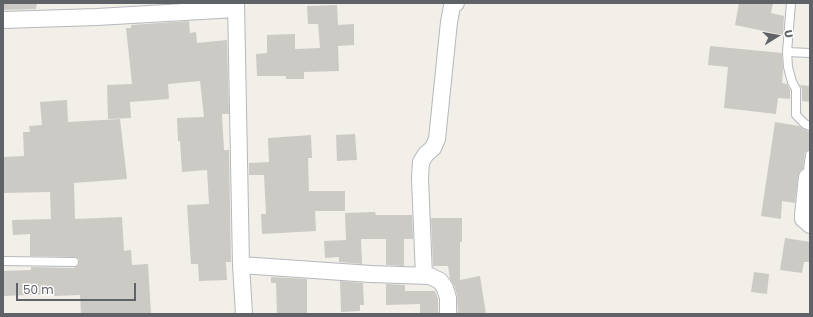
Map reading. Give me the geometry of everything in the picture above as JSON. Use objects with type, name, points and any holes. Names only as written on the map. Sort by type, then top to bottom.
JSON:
[{"type":"street","points":[[3,20],[97,17],[236,6],[241,265],[244,314]]},
{"type":"street","points":[[424,276],[420,178],[421,162],[426,154],[433,148],[437,139],[452,10]]},
{"type":"street","points":[[809,177],[803,215],[804,219],[810,226]]},
{"type":"street","points":[[241,265],[430,276],[440,282],[445,288],[448,298],[448,314]]},
{"type":"lane","points":[[791,3],[788,67],[792,82],[796,89],[796,115],[805,124],[810,126]]},
{"type":"lane","points":[[788,52],[810,53]]},
{"type":"lane","points":[[809,177],[810,155]]},
{"type":"lane","points":[[3,261],[74,262]]},
{"type":"building","points":[[3,3],[37,3],[36,9],[3,10]]},
{"type":"building","points":[[739,3],[773,3],[771,13],[784,16],[783,35],[735,25]]},
{"type":"building","points":[[337,5],[338,25],[354,24],[354,45],[338,46],[339,71],[304,72],[304,79],[286,79],[286,76],[257,76],[256,54],[267,53],[267,35],[295,34],[295,49],[320,48],[318,24],[308,24],[307,6]]},
{"type":"building","points":[[189,21],[190,33],[196,32],[197,43],[227,40],[229,114],[222,114],[224,150],[229,150],[231,262],[226,262],[227,280],[199,281],[198,264],[191,264],[187,205],[209,204],[207,170],[182,172],[177,118],[204,117],[200,81],[168,84],[169,99],[130,102],[131,118],[108,119],[107,85],[132,84],[126,28],[131,28],[131,25]]},
{"type":"building","points":[[710,46],[782,53],[782,83],[787,84],[790,90],[790,99],[778,98],[776,114],[724,108],[728,67],[708,65]]},
{"type":"building","points":[[800,85],[810,86],[810,102],[802,101],[802,89]]},
{"type":"building","points":[[67,100],[68,122],[120,119],[127,179],[74,183],[75,219],[122,217],[124,251],[131,250],[132,265],[148,264],[151,314],[81,314],[80,295],[54,296],[54,294],[3,296],[3,271],[31,270],[31,267],[74,268],[79,264],[79,259],[74,257],[30,256],[30,234],[13,235],[12,220],[51,219],[50,192],[3,193],[3,157],[24,156],[23,132],[30,132],[29,126],[42,125],[40,102]]},
{"type":"building","points":[[775,122],[799,126],[810,132],[810,150],[805,152],[803,169],[800,171],[798,176],[795,203],[782,201],[781,219],[761,216]]},
{"type":"building","points":[[355,134],[357,160],[337,161],[336,135]]},
{"type":"building","points":[[311,135],[312,158],[308,158],[309,191],[345,191],[345,211],[315,211],[316,231],[262,234],[261,214],[266,214],[264,175],[249,175],[249,163],[269,162],[268,138]]},
{"type":"building","points":[[375,212],[376,215],[412,215],[413,239],[404,239],[404,266],[386,265],[386,239],[361,239],[362,264],[339,262],[339,257],[325,258],[324,241],[346,240],[345,213]]},
{"type":"building","points":[[431,218],[462,218],[462,242],[460,242],[460,280],[480,276],[486,314],[458,314],[457,295],[454,285],[450,279],[448,266],[433,266]]},
{"type":"building","points":[[785,238],[810,242],[810,262],[804,262],[802,273],[780,270]]},
{"type":"building","points":[[754,272],[769,274],[767,294],[751,292]]},
{"type":"building","points":[[271,277],[307,279],[307,314],[277,314],[276,283],[271,283]]},
{"type":"building","points":[[340,281],[363,283],[364,305],[360,305],[360,311],[341,312]]},
{"type":"building","points":[[386,284],[405,285],[405,291],[435,291],[438,299],[438,314],[420,314],[420,304],[386,305]]}]
